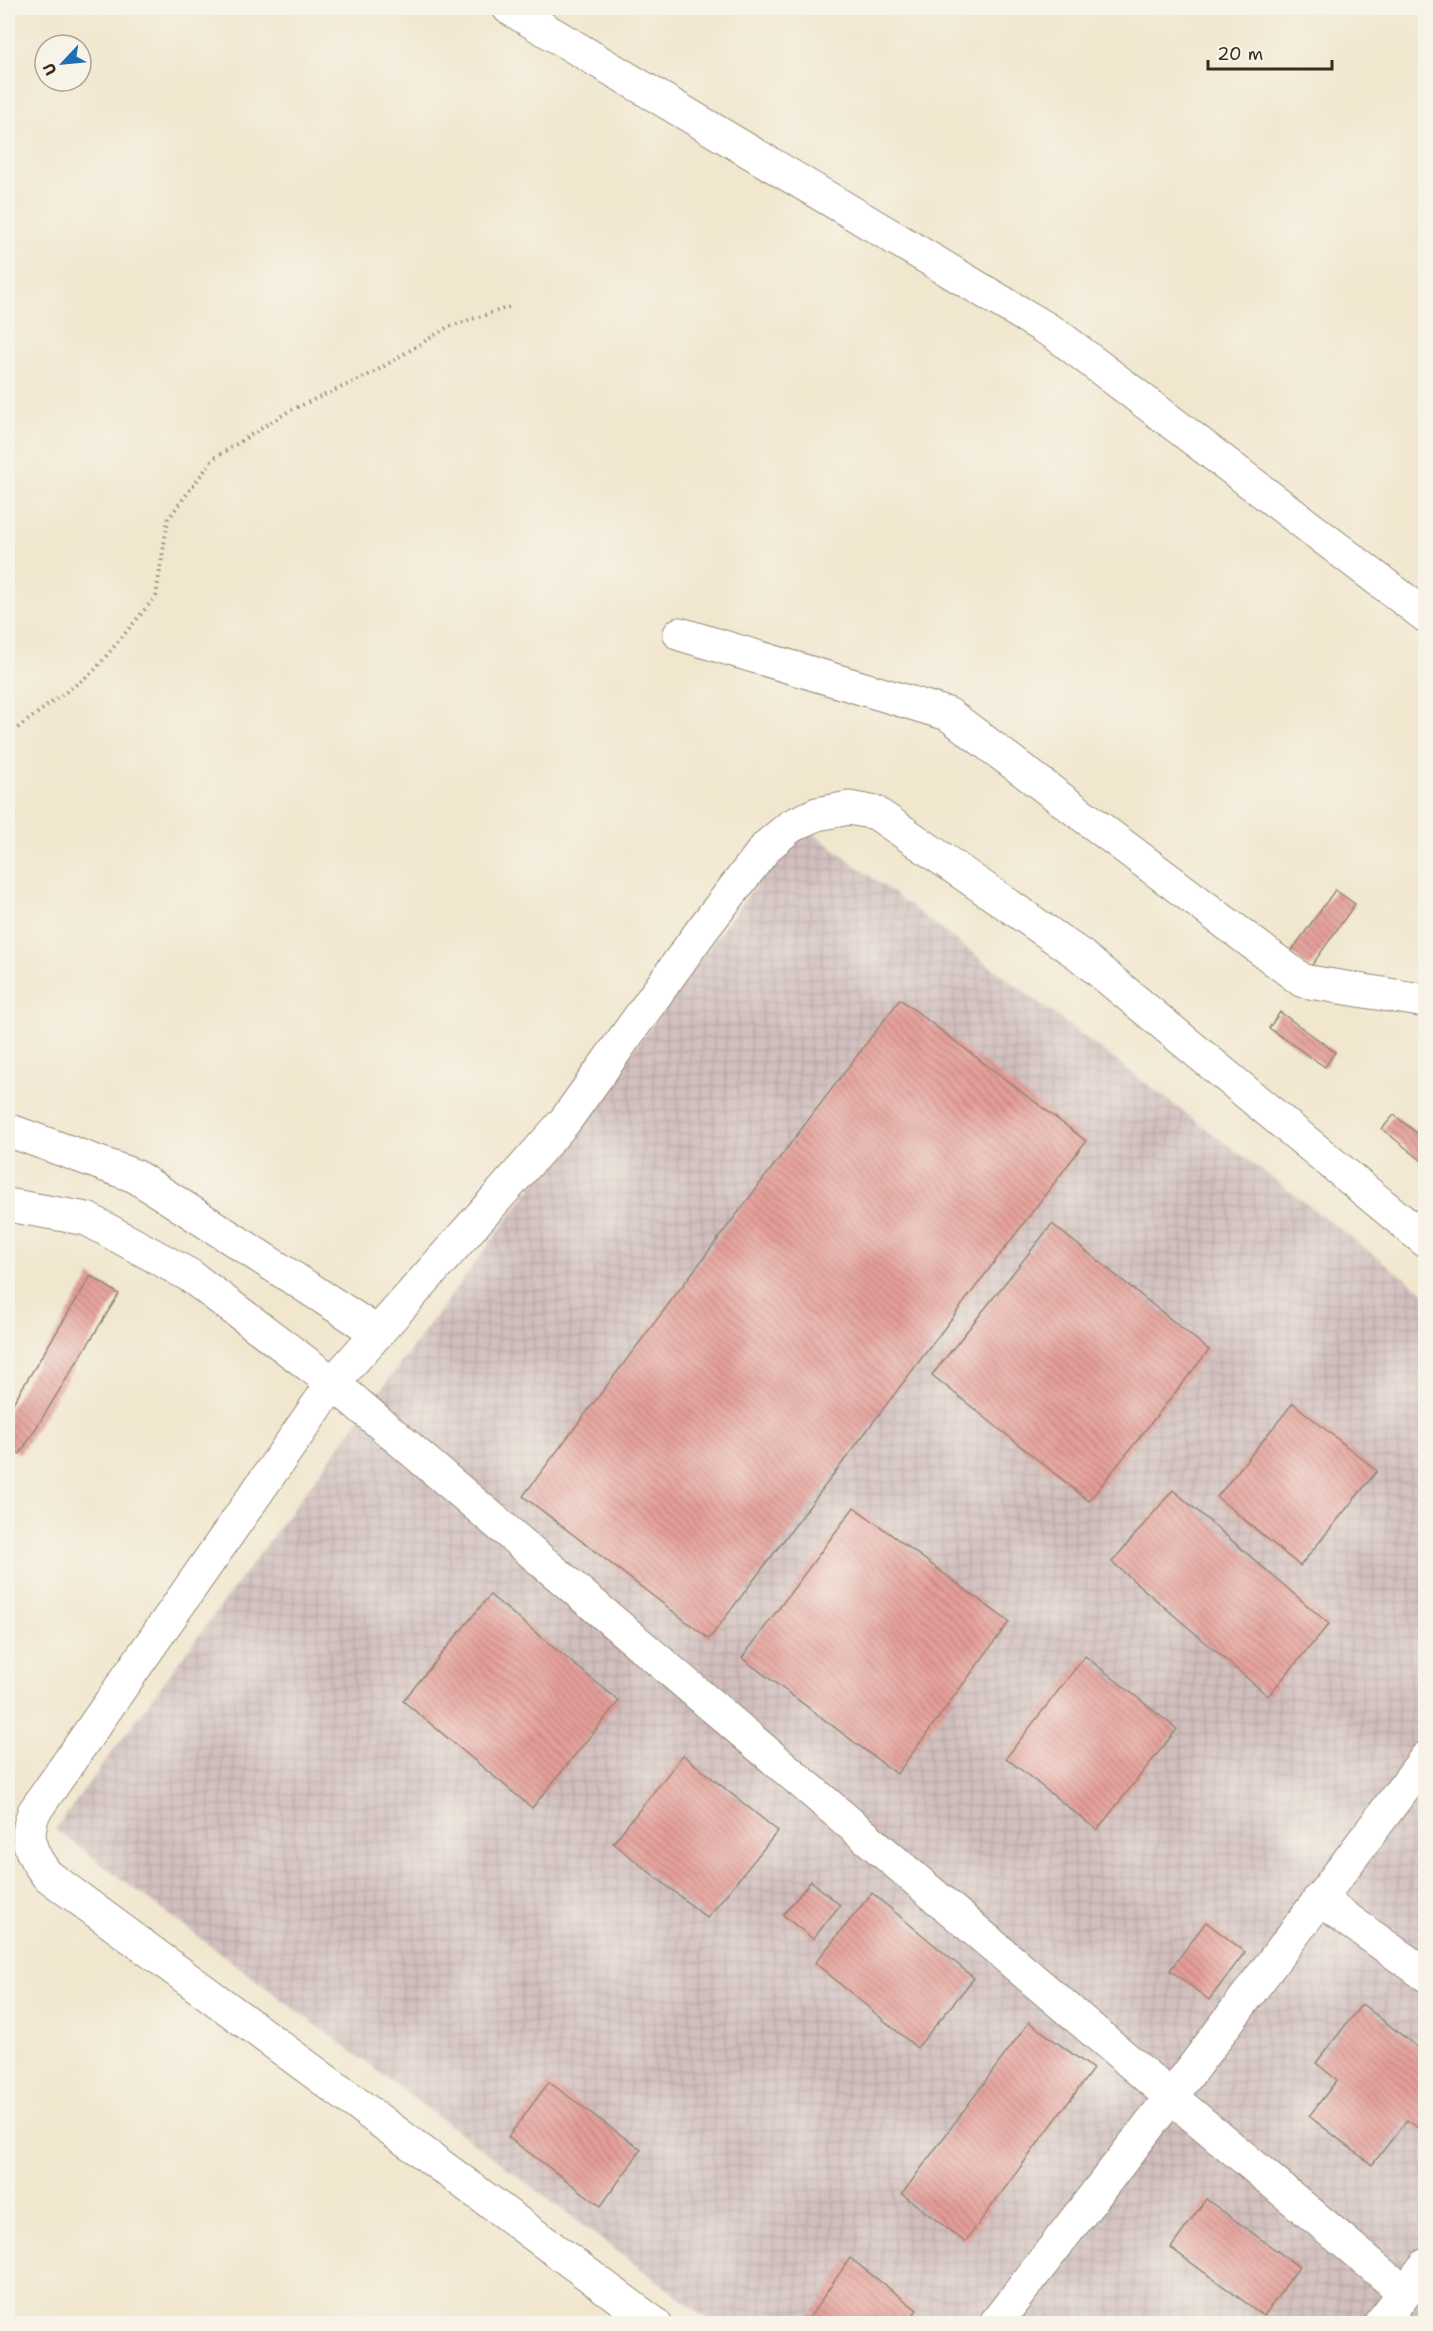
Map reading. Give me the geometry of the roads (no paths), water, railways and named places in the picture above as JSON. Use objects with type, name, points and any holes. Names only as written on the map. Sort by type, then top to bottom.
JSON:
[{"type":"street","points":[[509,8],[1057,335],[1425,616]]},
{"type":"street","points":[[680,634],[948,714],[1303,981],[1425,1001]]},
{"type":"street","points":[[655,2324],[47,1875],[34,1858],[29,1842],[29,1825],[34,1812],[333,1383],[565,1120],[702,930],[767,846],[790,826],[817,814],[849,808],[876,813],[1080,955],[1425,1242]]},
{"type":"street","points":[[8,1130],[135,1176],[378,1333]]},
{"type":"street","points":[[8,1205],[87,1219],[189,1275],[333,1383],[1171,2097],[1403,2291]]},
{"type":"street","points":[[995,2324],[1171,2097],[1425,1758]]},
{"type":"street","points":[[1319,1899],[1425,1975]]},
{"type":"street","points":[[1380,2324],[1425,2265]]}]
